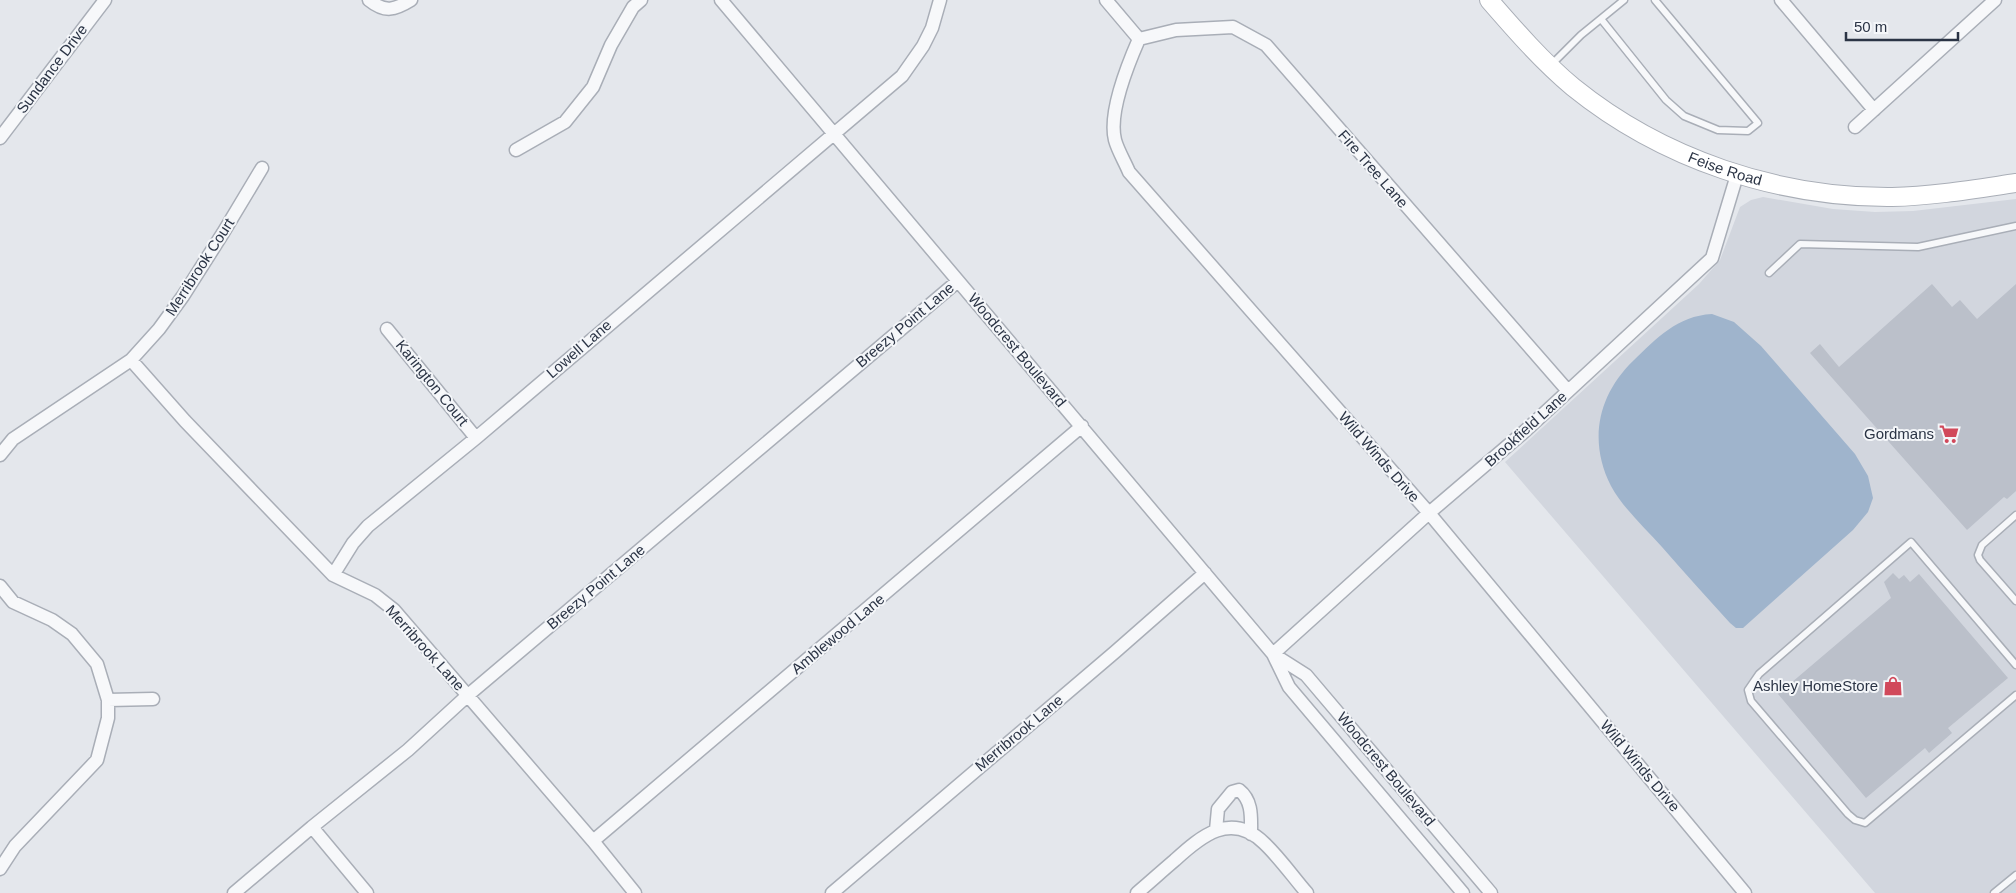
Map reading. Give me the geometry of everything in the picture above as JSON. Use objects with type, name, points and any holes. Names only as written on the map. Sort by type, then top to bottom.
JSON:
[{"type":"main road","name":"Feise Road","points":[[1489,0],[1516,32],[1551,66],[1607,112],[1639,132],[1693,159],[1737,175],[1820,193],[1893,197],[1941,194],[2016,183]]},
{"type":"street","name":"Sundance Drive","points":[[0,138],[105,0]]},
{"type":"street","points":[[369,0],[378,8],[398,9],[411,0]]},
{"type":"street","points":[[516,150],[565,122],[593,87],[611,45],[633,7],[641,0]]},
{"type":"street","name":"Woodcrest Boulevard","points":[[721,0],[1274,654],[1289,687],[1464,893]]},
{"type":"street","name":"Lowell Lane","points":[[333,574],[353,543],[368,526],[476,438],[902,76],[923,46],[932,28],[940,0]]},
{"type":"street","points":[[1106,0],[1139,38]]},
{"type":"street","points":[[1781,0],[1874,110]]},
{"type":"street","points":[[1855,127],[1995,0]]},
{"type":"street","name":"Fire Tree Lane","points":[[1139,38],[1176,30],[1233,27],[1266,45],[1568,392]]},
{"type":"street","name":"Wild Winds Drive","points":[[1139,38],[1126,69],[1115,115],[1115,139],[1129,172],[1429,514],[1745,893]]},
{"type":"street","name":"Merribrook Court","points":[[0,455],[13,440],[131,360],[159,329],[183,296],[262,168]]},
{"type":"street","name":"Brookfield Lane","points":[[1274,654],[1429,514],[1525,431],[1712,258],[1737,175]]},
{"type":"street","name":"Breezy Point Lane","points":[[234,893],[408,750],[467,696],[958,281]]},
{"type":"street","name":"Karington Court","points":[[387,329],[476,438]]},
{"type":"street","name":"Merribrook Lane","points":[[131,360],[185,421],[333,574],[375,595],[394,610],[636,893]]},
{"type":"street","name":"Amblewood Lane","points":[[593,841],[1082,426]]},
{"type":"street","name":"Merribrook Lane","points":[[832,893],[1205,573]]},
{"type":"street","points":[[0,586],[13,602],[52,620],[72,634],[97,664],[108,700],[106,730],[97,760],[15,846],[0,869]]},
{"type":"street","name":"Woodcrest Boulevard","points":[[1274,654],[1306,675],[1491,893]]},
{"type":"street","points":[[108,700],[153,699]]},
{"type":"street","points":[[1216,830],[1218,808],[1232,792],[1240,790],[1246,795],[1251,809],[1252,834]]},
{"type":"street","points":[[312,827],[367,893]]},
{"type":"street","points":[[1138,893],[1199,838],[1216,830],[1234,828],[1252,834],[1263,842],[1307,893]]},
{"type":"lane","points":[[1551,66],[1581,35],[1624,0]]},
{"type":"lane","points":[[1601,19],[1666,100],[1684,116],[1718,130],[1748,131],[1758,123],[1654,0]]},
{"type":"lane","points":[[1769,272],[1800,244],[1918,247],[2016,226]]},
{"type":"lane","points":[[2016,515],[1982,545],[1978,555],[1980,560],[2016,601]]},
{"type":"lane","points":[[2016,664],[1911,542],[1759,674],[1748,690],[1750,701],[1848,814],[1855,820],[1865,823],[2016,695]]},
{"type":"lane","points":[[1994,893],[2016,875]]},
{"type":"shaded area","points":[[1763,197],[1833,209],[1875,212],[1913,211],[2016,199],[2016,893],[1875,893],[1505,462],[1699,284],[1720,260],[1740,207],[1751,200]]},
{"type":"water","points":[[1712,314],[1734,322],[1761,346],[1855,454],[1868,476],[1873,498],[1868,512],[1853,530],[1743,628],[1736,628],[1730,623],[1628,510],[1611,486],[1600,452],[1600,419],[1612,389],[1621,374],[1668,330],[1688,319]]},
{"type":"building","name":"Gordmans","points":[[1932,284],[1952,307],[1960,300],[1977,319],[2016,284],[2016,491],[2007,499],[2004,497],[1967,530],[1810,353],[1820,344],[1839,367]]},
{"type":"building","name":"Ashley HomeStore","points":[[1893,573],[1899,579],[1904,575],[1910,582],[1919,574],[2008,678],[1948,728],[1952,733],[1929,753],[1925,748],[1866,798],[1778,694],[1891,598],[1884,582]]},
{"type":"place","name":"Gordmans","points":[[1949,434]]},
{"type":"place","name":"Ashley HomeStore","points":[[1893,686]]}]
